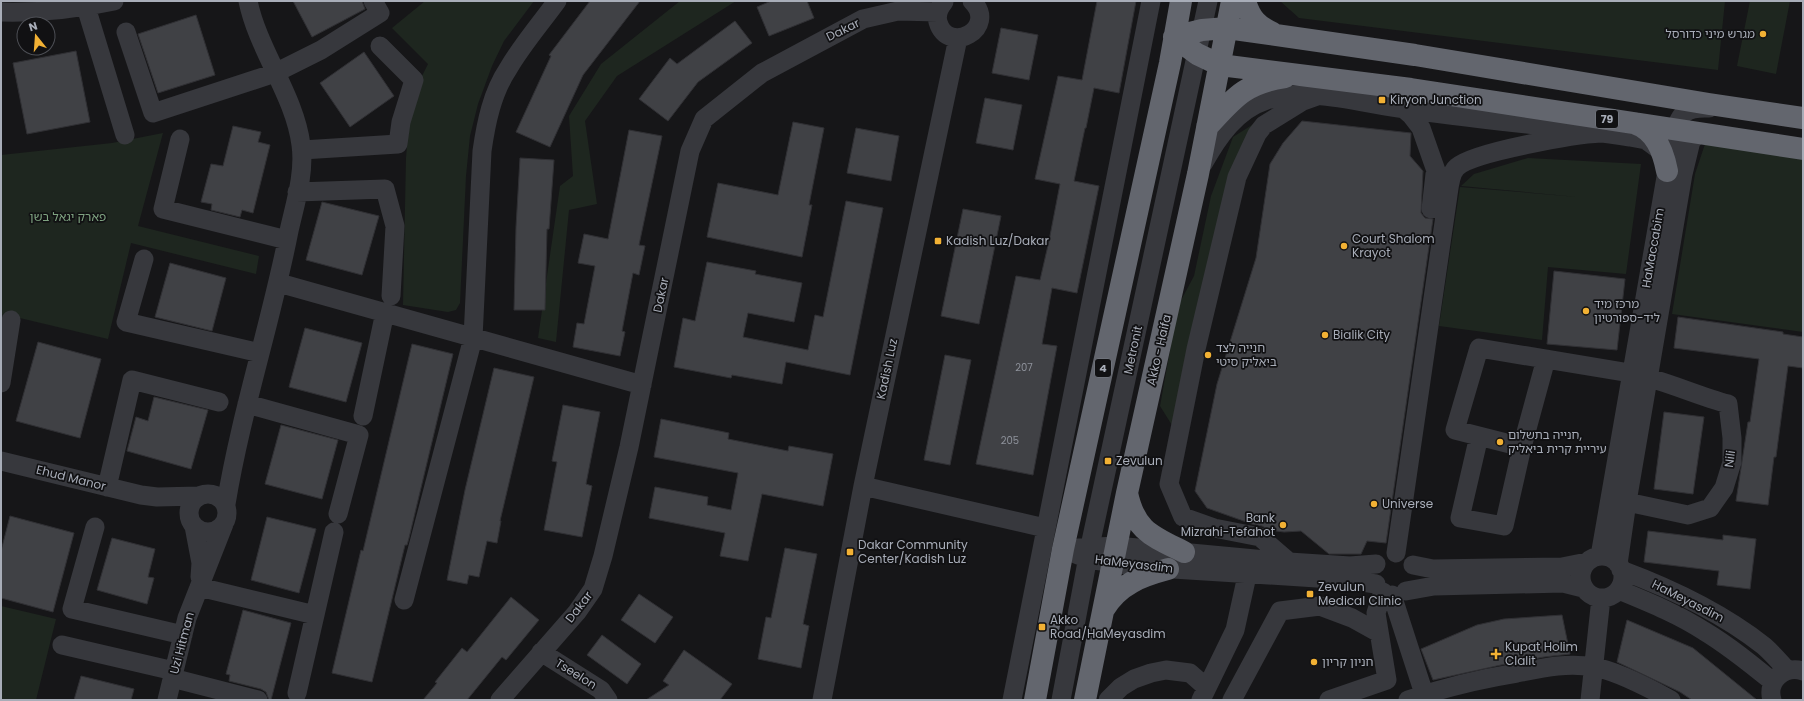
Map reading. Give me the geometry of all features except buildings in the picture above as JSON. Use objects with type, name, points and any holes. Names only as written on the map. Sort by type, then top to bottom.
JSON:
[{"type":"highway","name":"4","points":[[1035,700],[1063,549],[1181,1]]},
{"type":"highway","name":"Akko - Haifa","points":[[1085,700],[1127,493],[1198,174],[1232,1]]},
{"type":"highway","points":[[1245,1],[1251,18],[1256,24],[1279,36]]},
{"type":"highway","points":[[1174,37],[1202,30],[1227,28],[1415,55],[1803,118]]},
{"type":"highway","name":"79","points":[[1174,37],[1197,54],[1220,65],[1309,75],[1633,122],[1698,134],[1803,149]]},
{"type":"highway","points":[[1206,128],[1229,103],[1254,85],[1274,78],[1309,75]]},
{"type":"highway","points":[[1633,122],[1645,127],[1650,132],[1664,161]]},
{"type":"highway","points":[[1127,493],[1130,509],[1138,524],[1162,541],[1184,552]]},
{"type":"highway","points":[[1103,611],[1114,594],[1124,586],[1141,577],[1168,569]]},
{"type":"street","points":[[1,12],[35,11],[86,6],[114,1]]},
{"type":"street","points":[[236,1],[257,31]]},
{"type":"street","points":[[237,443],[228,464],[202,495],[194,500],[190,508],[189,514],[193,525],[200,530],[207,532],[219,529],[227,518],[226,504],[237,443],[279,283],[303,160],[296,121],[257,31],[248,1]]},
{"type":"street","points":[[126,32],[153,113],[275,73],[321,50],[380,13],[373,1]]},
{"type":"street","points":[[404,600],[473,338],[482,151],[486,124],[494,96],[508,69],[557,1]]},
{"type":"street","points":[[942,7],[938,18],[942,30],[952,37],[958,38],[970,34],[978,24],[978,10],[972,1]]},
{"type":"street","points":[[1012,700],[1151,1]]},
{"type":"street","name":"Metronit","points":[[1061,700],[1089,553],[1208,1]]},
{"type":"street","points":[[86,6],[125,135]]},
{"type":"street","name":"Dakar","points":[[500,700],[577,612],[593,589],[603,556],[642,385],[690,151],[704,119],[762,73],[863,20],[898,11],[942,7]]},
{"type":"street","name":"Kadish Luz","points":[[822,700],[862,486],[958,38]]},
{"type":"street","points":[[302,150],[398,144],[401,122],[414,80],[380,46]]},
{"type":"street","points":[[1198,174],[1214,144],[1226,128],[1245,111],[1258,103],[1295,94],[1646,140],[1664,161]]},
{"type":"street","points":[[1289,562],[1260,537],[1214,528],[1183,516],[1169,484],[1196,349],[1237,178],[1257,134],[1264,125],[1303,101],[1317,96]]},
{"type":"street","name":"HaMaccabim","points":[[1620,567],[1639,375],[1664,161],[1680,117],[1687,110],[1693,108],[1734,108]]},
{"type":"street","points":[[1396,553],[1439,206],[1436,173],[1421,128],[1411,115],[1404,109]]},
{"type":"street","points":[[1439,206],[1454,172],[1457,167],[1464,162],[1548,141],[1578,135],[1601,133]]},
{"type":"street","name":"HaMaccabim","points":[[1593,559],[1639,375],[1691,141],[1698,134]]},
{"type":"street","points":[[180,139],[163,209],[288,240]]},
{"type":"street","points":[[297,192],[385,189],[395,226],[388,304],[362,416]]},
{"type":"street","points":[[144,260],[126,322],[260,353]]},
{"type":"street","points":[[279,283],[388,304],[473,338],[642,385]]},
{"type":"street","points":[[1,383],[11,320]]},
{"type":"street","points":[[1522,447],[1455,430],[1478,348],[1639,375]]},
{"type":"street","points":[[1479,436],[1460,518],[1488,530],[1504,526],[1522,447],[1546,359]]},
{"type":"street","name":"Nili","points":[[1627,502],[1688,515],[1710,508],[1724,488],[1732,462],[1732,438],[1728,404],[1639,375]]},
{"type":"street","points":[[107,487],[132,380],[219,402]]},
{"type":"street","points":[[247,404],[359,435],[336,523],[297,693]]},
{"type":"street","name":"Ehud Manor","points":[[1,461],[141,495],[158,497],[202,495]]},
{"type":"street","points":[[862,486],[1045,528]]},
{"type":"street","name":"Ehud Manor","points":[[141,495],[180,514],[193,525]]},
{"type":"street","points":[[202,495],[219,497],[226,504]]},
{"type":"street","name":"Uzi Hitman","points":[[167,700],[187,618],[224,524]]},
{"type":"street","name":"Uzi Hitman","points":[[193,525],[201,564],[199,587]]},
{"type":"street","points":[[95,527],[72,609],[183,636]]},
{"type":"street","name":"HaMeyasdim","points":[[1063,549],[1114,555],[1184,552],[1249,566],[1348,580],[1389,591],[1450,585],[1563,583],[1584,588]]},
{"type":"street","points":[[1329,700],[1387,680],[1376,613],[1389,591],[1414,580],[1413,566],[1403,555],[1396,553],[1384,556],[1376,564],[1373,574],[1389,591],[1419,698],[1495,677],[1555,666],[1592,666],[1652,690],[1671,700]]},
{"type":"street","name":"HaMeyasdim","points":[[1114,555],[1168,569],[1249,566],[1289,562],[1350,566],[1376,564]]},
{"type":"street","points":[[1413,566],[1441,569],[1562,567],[1593,559],[1613,560],[1620,567],[1623,577],[1619,590],[1614,594],[1601,598],[1588,594],[1584,588],[1581,574],[1593,559]]},
{"type":"street","points":[[1204,694],[1235,630],[1249,566]]},
{"type":"street","points":[[1038,567],[1049,624]]},
{"type":"street","name":"HaMeyasdim","points":[[1620,567],[1666,587],[1712,611],[1764,647],[1784,681]]},
{"type":"street","points":[[199,587],[314,615]]},
{"type":"street","name":"HaMeyasdim","points":[[1619,590],[1659,607],[1703,630],[1747,660],[1784,681]]},
{"type":"street","points":[[1590,700],[1592,666],[1601,598]]},
{"type":"street","points":[[1232,700],[1280,611],[1320,606],[1352,618],[1379,633]]},
{"type":"street","points":[[62,645],[258,700]]},
{"type":"street","name":"Tseelon","points":[[541,652],[601,690],[608,700]]},
{"type":"street","points":[[1108,700],[1121,687],[1134,679],[1166,670],[1190,673],[1204,694]]},
{"type":"green space","points":[[425,1],[534,1],[504,41],[492,66],[478,104],[470,136],[466,176],[460,303],[456,310],[448,312],[403,305],[406,158],[409,123],[417,86],[428,64],[392,28]]},
{"type":"green space","points":[[680,1],[736,1],[617,76],[585,121],[597,204],[569,210],[556,342],[538,338],[560,186],[573,176],[569,116],[601,64]]},
{"type":"green space","points":[[1280,1],[1725,1],[1718,70],[1299,18]]},
{"type":"green space","name":"מגרש מיני כדורסל","points":[[1750,1],[1790,1],[1776,74],[1737,66]]},
{"type":"green space","points":[[1263,118],[1254,134],[1175,430],[1160,406],[1178,306],[1194,276],[1211,196],[1233,137]]},
{"type":"green space","name":"פארק יגאל בשן","points":[[163,133],[138,226],[259,256],[256,274],[131,243],[108,339],[3,314],[1,326],[1,155],[112,143]]},
{"type":"green space","points":[[1705,144],[1803,156],[1803,332],[1672,314],[1695,174]]},
{"type":"green space","points":[[1528,158],[1641,164],[1626,274],[1548,267],[1542,340],[1439,326],[1460,187],[1578,197],[1461,186],[1474,174]]},
{"type":"green space","points":[[1,606],[56,619],[36,700],[1,700]]},
{"type":"place","name":"מגרש מיני כדורסל","points":[[1763,34]]},
{"type":"place","name":"Kiryon Junction","points":[[1382,100]]},
{"type":"place","name":"Kadish Luz/Dakar","points":[[938,241]]},
{"type":"place","name":"Court Shalom Krayot","points":[[1344,246]]},
{"type":"place","name":"מרכז מיד ליד-ספורטיון","points":[[1586,311]]},
{"type":"place","name":"Bialik City","points":[[1325,335]]},
{"type":"place","name":"חנייה לצד ביאליק סיטי","points":[[1208,355]]},
{"type":"place","name":"חנייה בתשלום, עיריית קרית ביאליק","points":[[1500,442]]},
{"type":"place","name":"Zevulun","points":[[1108,461]]},
{"type":"place","name":"Universe","points":[[1374,504]]},
{"type":"place","name":"Bank Mizrahi-Tefahot","points":[[1283,525]]},
{"type":"place","name":"Dakar Community Center/Kadish Luz","points":[[850,552]]},
{"type":"place","name":"Zevulun Medical Clinic","points":[[1310,594]]},
{"type":"place","name":"Akko Road/HaMeyasdim","points":[[1042,627]]},
{"type":"place","name":"Kupat Holim Clalit","points":[[1496,654]]},
{"type":"place","name":"חניון קריון","points":[[1314,662]]}]
